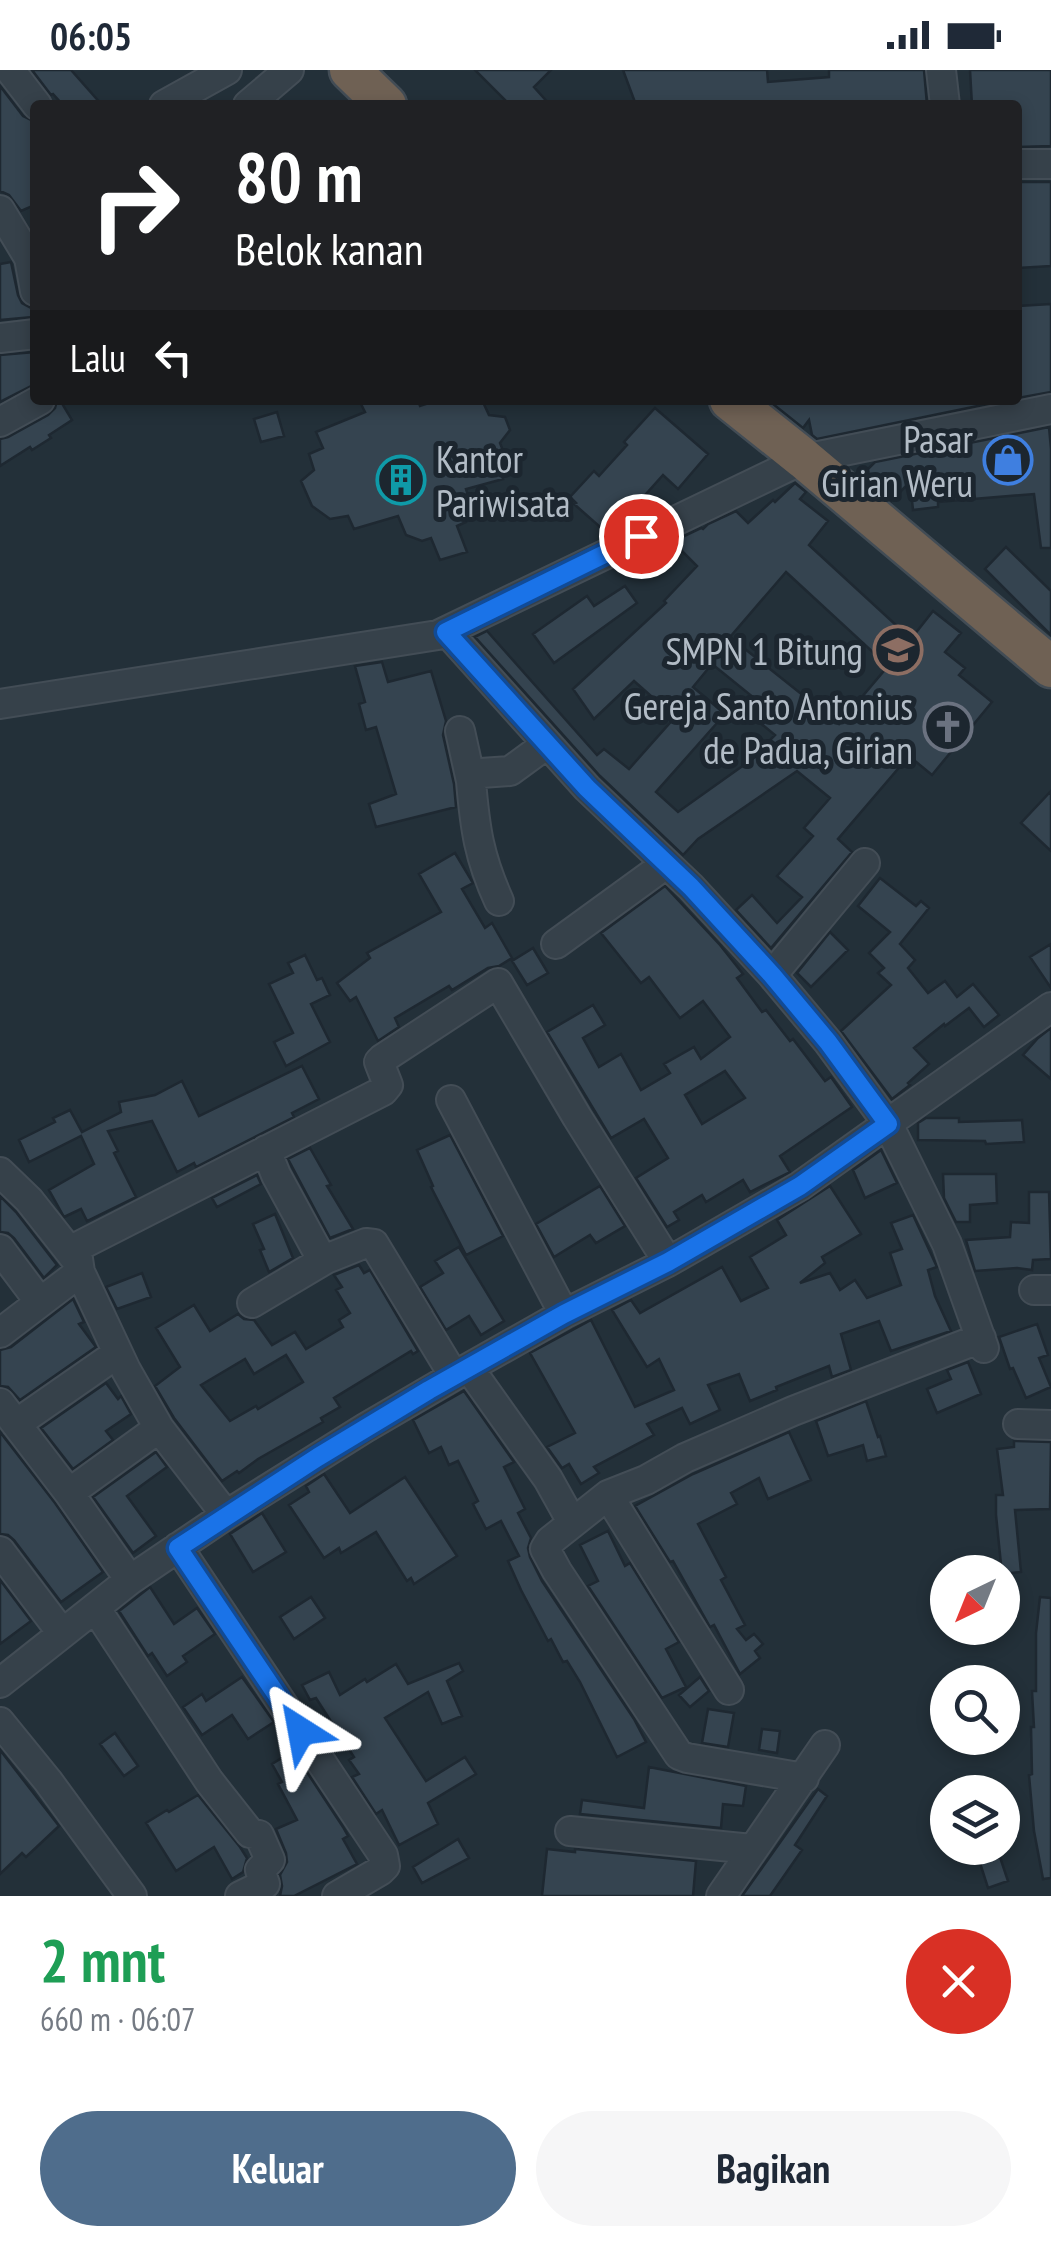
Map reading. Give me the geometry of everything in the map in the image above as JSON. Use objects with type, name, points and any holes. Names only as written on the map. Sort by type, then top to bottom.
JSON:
[{"type":"highway","points":[[350,70],[381,100]]},
{"type":"highway","points":[[736,405],[1051,667]]},
{"type":"street","points":[[10,70],[33,100]]},
{"type":"street","points":[[173,100],[227,70]]},
{"type":"street","points":[[254,100],[289,70]]},
{"type":"street","points":[[941,70],[944,100]]},
{"type":"street","points":[[1022,164],[1051,164]]},
{"type":"street","points":[[0,210],[27,242],[0,262]]},
{"type":"street","points":[[0,338],[30,335]]},
{"type":"street","points":[[0,422],[31,405]]},
{"type":"street","points":[[0,704],[446,632],[804,459],[1051,409]]},
{"type":"street","points":[[446,632],[587,788],[691,887],[828,1042],[888,1124],[946,1244],[982,1343],[904,1366],[686,1458],[608,1495],[550,1541],[546,1549],[679,1754],[804,1778]]},
{"type":"street","points":[[460,730],[483,867],[499,901]]},
{"type":"street","points":[[471,782],[480,774],[510,771],[548,744]]},
{"type":"street","points":[[556,944],[666,864]]},
{"type":"street","points":[[772,975],[865,864]]},
{"type":"street","points":[[79,1266],[77,1252],[85,1241],[382,1091],[388,1085],[380,1067],[382,1059],[498,983],[668,1262]]},
{"type":"street","points":[[0,1682],[130,1580],[226,1515],[462,1372],[800,1186],[1051,1008]]},
{"type":"street","points":[[451,1100],[564,1314]]},
{"type":"street","points":[[266,1150],[319,1254],[326,1259]]},
{"type":"street","points":[[0,1172],[29,1200],[79,1266],[118,1353],[159,1428],[226,1515]]},
{"type":"street","points":[[252,1303],[326,1259],[366,1243],[374,1244],[462,1372],[548,1480],[572,1522]]},
{"type":"street","points":[[0,1249],[39,1301]]},
{"type":"street","points":[[0,1333],[79,1266]]},
{"type":"street","points":[[118,1353],[8,1414],[130,1580]]},
{"type":"street","points":[[1018,1424],[1051,1425]]},
{"type":"street","points":[[69,1493],[159,1428]]},
{"type":"street","points":[[608,1495],[729,1690]]},
{"type":"street","points":[[178,1548],[383,1855],[385,1866],[380,1871],[336,1896]]},
{"type":"street","points":[[0,1552],[62,1633]]},
{"type":"street","points":[[96,1609],[209,1781],[250,1834],[259,1835],[270,1860],[260,1870],[265,1884],[240,1896]]},
{"type":"street","points":[[0,1722],[48,1780],[132,1896]]},
{"type":"street","points":[[721,1896],[825,1744]]},
{"type":"street","points":[[570,1831],[752,1849]]},
{"type":"building","points":[[32,70],[71,70],[98,100],[58,100]]},
{"type":"building","points":[[475,70],[551,70],[534,87],[546,100],[505,100]]},
{"type":"building","points":[[623,70],[767,70],[768,82],[829,77],[829,70],[924,70],[927,100],[634,100]]},
{"type":"building","points":[[970,70],[1051,70],[1051,146],[1022,147],[1022,100],[972,100]]},
{"type":"building","points":[[0,86],[30,120],[30,207],[21,211],[9,195],[0,191]]},
{"type":"building","points":[[1022,182],[1051,182],[1051,266],[1022,268]]},
{"type":"building","points":[[11,262],[18,295],[30,307],[30,317],[0,320],[0,264]]},
{"type":"building","points":[[1051,304],[1051,392],[1022,397],[1022,306]]},
{"type":"building","points":[[30,352],[30,387],[0,402],[0,355]]},
{"type":"building","points":[[63,405],[72,420],[49,435],[51,438],[0,466],[0,439]]},
{"type":"building","name":"Kantor Pariwisata","points":[[362,405],[484,405],[489,415],[505,417],[510,430],[500,443],[507,461],[499,463],[503,479],[466,489],[473,511],[464,514],[466,522],[457,526],[467,552],[440,560],[431,538],[422,541],[406,535],[398,516],[354,529],[348,516],[330,519],[312,506],[301,481],[314,470],[309,454],[323,448],[316,432],[365,412]]},
{"type":"building","points":[[774,405],[983,405],[817,439],[812,435],[809,420],[803,428]]},
{"type":"building","points":[[655,408],[708,454],[678,489],[663,475],[608,534],[570,497],[594,471],[599,476]]},
{"type":"building","points":[[277,412],[284,436],[261,442],[254,419]]},
{"type":"building","points":[[1049,427],[1051,548],[1041,548],[1034,494],[938,502],[938,507],[913,510],[910,482],[891,501],[861,476],[875,462]]},
{"type":"building","points":[[795,483],[806,492],[800,499],[828,521],[809,545],[911,639],[933,611],[961,633],[945,652],[965,668],[959,675],[992,702],[932,775],[909,756],[838,839],[852,852],[771,948],[736,910],[752,895],[777,923],[802,897],[777,876],[813,836],[804,828],[830,798],[797,771],[698,839],[683,855],[600,776],[475,637],[487,631],[597,755],[604,749],[629,769],[675,717],[634,681],[594,719],[573,689],[666,603],[697,566],[675,544],[682,537],[736,511],[748,523]],"holes":[[[786,572],[888,666],[839,724],[730,637]],[[712,664],[764,706],[754,718],[775,735],[769,741],[772,745],[678,812],[656,792],[725,714],[693,687]]]},
{"type":"building","points":[[1006,547],[1051,591],[1051,635],[985,569]]},
{"type":"building","points":[[625,586],[637,603],[554,663],[533,634],[587,596],[594,606]]},
{"type":"building","points":[[382,662],[388,682],[431,671],[446,721],[443,735],[456,807],[376,827],[369,804],[396,794],[376,727],[366,730],[359,704],[365,702],[355,666]]},
{"type":"building","points":[[1051,791],[1051,851],[1021,823]]},
{"type":"building","points":[[455,853],[473,883],[462,889],[485,928],[492,923],[512,958],[452,990],[449,986],[395,1018],[399,1027],[378,1041],[356,997],[350,1001],[337,983],[370,958],[367,953],[441,912],[419,874]]},
{"type":"building","points":[[880,878],[916,906],[921,901],[929,908],[900,944],[915,960],[908,968],[928,993],[945,981],[957,997],[973,984],[999,1015],[984,1027],[969,1008],[944,1024],[914,1048],[929,1064],[892,1099],[841,1031],[891,985],[878,973],[884,968],[869,953],[890,932],[858,906]]},
{"type":"building","points":[[665,886],[743,974],[737,978],[762,1012],[766,1010],[790,1041],[793,1039],[825,1081],[831,1077],[852,1107],[780,1156],[790,1172],[750,1192],[743,1180],[706,1202],[702,1195],[674,1212],[679,1220],[667,1227],[636,1178],[668,1158],[644,1119],[611,1138],[547,1032],[593,1005],[605,1025],[583,1038],[599,1067],[621,1054],[641,1090],[670,1073],[664,1064],[694,1047],[701,1059],[730,1037],[703,1001],[680,1018],[649,977],[641,983],[601,933]],"holes":[[[725,1071],[745,1098],[702,1124],[685,1095]]]},
{"type":"building","points":[[830,932],[848,950],[811,987],[797,973]]},
{"type":"building","points":[[1051,944],[1051,988],[1030,957]]},
{"type":"building","points":[[533,948],[548,973],[527,985],[512,961]]},
{"type":"building","points":[[305,955],[317,980],[322,978],[330,995],[311,1004],[330,1042],[286,1066],[274,1042],[293,1033],[269,984],[293,973],[288,963]]},
{"type":"building","points":[[1051,1028],[1051,1079],[1023,1055]]},
{"type":"building","points":[[302,1066],[319,1099],[292,1113],[294,1117],[196,1167],[194,1163],[177,1172],[152,1121],[108,1131],[118,1151],[114,1153],[136,1197],[87,1221],[81,1209],[64,1217],[49,1190],[94,1164],[81,1136],[29,1162],[19,1140],[70,1110],[82,1132],[121,1112],[119,1102],[155,1095],[182,1081],[199,1116]]},
{"type":"building","points":[[926,1118],[959,1118],[959,1122],[1022,1120],[1024,1142],[918,1140],[918,1123]]},
{"type":"building","points":[[450,1135],[503,1236],[466,1255],[417,1150]]},
{"type":"building","points":[[310,1148],[353,1229],[330,1238],[288,1159]]},
{"type":"building","points":[[881,1150],[897,1183],[865,1198],[853,1170]]},
{"type":"building","points":[[943,1174],[996,1174],[997,1203],[970,1205],[970,1222],[956,1222],[944,1198]]},
{"type":"building","points":[[257,1175],[261,1184],[217,1207],[212,1198]]},
{"type":"building","points":[[600,1186],[625,1226],[596,1243],[590,1235],[554,1257],[536,1224]]},
{"type":"building","points":[[830,1186],[861,1234],[822,1257],[825,1263],[800,1283],[830,1273],[840,1290],[855,1280],[867,1298],[901,1285],[890,1253],[902,1249],[891,1223],[913,1215],[937,1267],[928,1270],[951,1331],[891,1351],[879,1321],[841,1334],[851,1370],[832,1377],[829,1366],[750,1401],[739,1374],[708,1385],[720,1410],[690,1424],[682,1408],[647,1424],[654,1435],[594,1467],[599,1473],[581,1484],[569,1464],[562,1468],[547,1447],[575,1433],[530,1353],[591,1320],[635,1407],[674,1390],[659,1359],[647,1367],[612,1310],[631,1300],[640,1313],[722,1267],[741,1301],[768,1288],[750,1257],[786,1235],[777,1220]]},
{"type":"building","points":[[1029,1192],[1049,1192],[1051,1259],[1033,1260],[1032,1270],[975,1271],[966,1240],[1010,1237],[1011,1222],[1029,1223]]},
{"type":"building","points":[[0,1196],[57,1265],[44,1278],[14,1238],[0,1232]]},
{"type":"building","points":[[275,1214],[293,1258],[269,1272],[253,1224]]},
{"type":"building","points":[[459,1247],[504,1321],[481,1335],[469,1316],[446,1330],[420,1287],[443,1273],[435,1261]]},
{"type":"building","points":[[359,1265],[364,1273],[370,1270],[418,1351],[411,1351],[334,1398],[340,1407],[321,1418],[323,1422],[222,1481],[155,1386],[180,1367],[156,1328],[194,1305],[210,1331],[238,1314],[254,1320],[272,1345],[295,1332],[306,1349],[343,1327],[339,1320],[350,1313],[336,1290],[342,1287],[334,1275]],"holes":[[[286,1355],[303,1382],[230,1421],[201,1385],[245,1359],[254,1374]]]},
{"type":"building","points":[[142,1273],[151,1297],[117,1309],[106,1287]]},
{"type":"building","points":[[73,1299],[84,1322],[79,1324],[96,1347],[20,1400],[8,1387],[0,1386],[0,1350],[11,1347]]},
{"type":"building","points":[[1037,1324],[1048,1355],[1039,1358],[1051,1387],[1026,1398],[999,1337]]},
{"type":"building","points":[[968,1362],[981,1394],[937,1413],[927,1389],[951,1379],[947,1370]]},
{"type":"building","points":[[106,1383],[118,1399],[121,1396],[131,1414],[106,1431],[113,1440],[73,1469],[41,1428]]},
{"type":"building","points":[[464,1391],[514,1462],[504,1467],[525,1509],[518,1513],[531,1538],[530,1557],[542,1581],[646,1742],[617,1757],[580,1682],[551,1639],[548,1641],[521,1590],[508,1561],[519,1556],[501,1521],[486,1529],[473,1504],[478,1501],[458,1461],[449,1465],[441,1447],[429,1453],[413,1420]]},
{"type":"building","points":[[866,1401],[886,1456],[867,1461],[863,1445],[828,1456],[816,1421]]},
{"type":"building","points":[[0,1432],[103,1572],[61,1602],[14,1540],[0,1534]]},
{"type":"building","points":[[789,1432],[811,1480],[768,1499],[759,1478],[731,1493],[737,1504],[698,1524],[726,1577],[721,1580],[745,1625],[737,1629],[746,1640],[754,1634],[763,1644],[755,1651],[760,1658],[740,1674],[714,1625],[710,1627],[673,1561],[670,1562],[635,1506],[693,1474]]},
{"type":"building","points":[[1014,1441],[1051,1442],[1050,1509],[1015,1510],[1019,1555],[1000,1555],[996,1495],[1003,1495],[997,1449],[1014,1447]]},
{"type":"building","points":[[156,1452],[167,1467],[127,1496],[156,1536],[133,1553],[93,1497]]},
{"type":"building","points":[[324,1474],[350,1513],[405,1477],[457,1556],[414,1584],[411,1578],[407,1581],[376,1532],[341,1553],[339,1548],[324,1558],[289,1505],[309,1492],[306,1486]]},
{"type":"building","points":[[262,1513],[286,1552],[253,1572],[230,1534]]},
{"type":"building","points":[[608,1531],[625,1566],[630,1563],[679,1642],[666,1649],[686,1687],[662,1698],[588,1586],[598,1581],[580,1545]]},
{"type":"building","points":[[0,1580],[31,1621],[0,1644]]},
{"type":"building","points":[[150,1587],[174,1624],[197,1608],[215,1634],[183,1656],[187,1662],[167,1676],[152,1653],[148,1656],[119,1611]]},
{"type":"building","points":[[311,1597],[325,1618],[294,1639],[280,1617]]},
{"type":"building","points":[[1040,1597],[1051,1598],[1051,1878],[1043,1879],[1029,1775]]},
{"type":"building","points":[[459,1663],[463,1671],[447,1681],[462,1716],[442,1724],[428,1692],[385,1718],[426,1781],[465,1757],[476,1774],[428,1803],[438,1824],[399,1845],[382,1810],[376,1814],[352,1777],[359,1774],[349,1760],[354,1757],[316,1698],[310,1700],[302,1685],[329,1672],[340,1695],[396,1664],[408,1684]]},
{"type":"building","points":[[242,1677],[274,1722],[248,1739],[232,1715],[202,1735],[183,1707],[202,1694],[206,1701]]},
{"type":"building","points":[[700,1677],[709,1691],[690,1707],[679,1695]]},
{"type":"building","points":[[708,1709],[734,1713],[728,1747],[702,1743]]},
{"type":"building","points":[[762,1729],[780,1731],[777,1753],[759,1750]]},
{"type":"building","points":[[115,1733],[138,1766],[124,1776],[100,1744]]},
{"type":"building","points":[[0,1750],[59,1826],[26,1857],[22,1853],[0,1874]]},
{"type":"building","points":[[293,1751],[343,1827],[348,1836],[343,1839],[357,1864],[294,1896],[280,1896],[280,1875],[287,1862],[276,1829],[297,1820],[272,1764]]},
{"type":"building","points":[[649,1767],[746,1786],[743,1806],[723,1804],[721,1828],[580,1814],[582,1800],[644,1808]]},
{"type":"building","points":[[818,1789],[827,1796],[795,1845],[802,1850],[770,1896],[742,1896]]},
{"type":"building","points":[[198,1795],[247,1858],[243,1872],[232,1879],[214,1847],[176,1871],[146,1823]]},
{"type":"building","points":[[458,1839],[469,1858],[422,1883],[413,1867]]},
{"type":"building","points":[[547,1849],[696,1861],[693,1896],[542,1896]]},
{"type":"building","points":[[981,1865],[1003,1865],[1008,1881],[988,1888]]},
{"type":"place","name":"Pasar Girian Weru","points":[[1008,460]]},
{"type":"place","name":"Kantor Pariwisata","points":[[401,480]]},
{"type":"place","name":"SMPN 1 Bitung","points":[[898,650]]},
{"type":"place","name":"Gereja Santo Antonius de Padua, Girian","points":[[948,727]]},
{"type":"route","points":[[301,1731],[178,1548],[429,1390],[800,1186],[888,1124],[828,1042],[772,975],[691,887],[587,788],[446,632],[641,536]]}]
